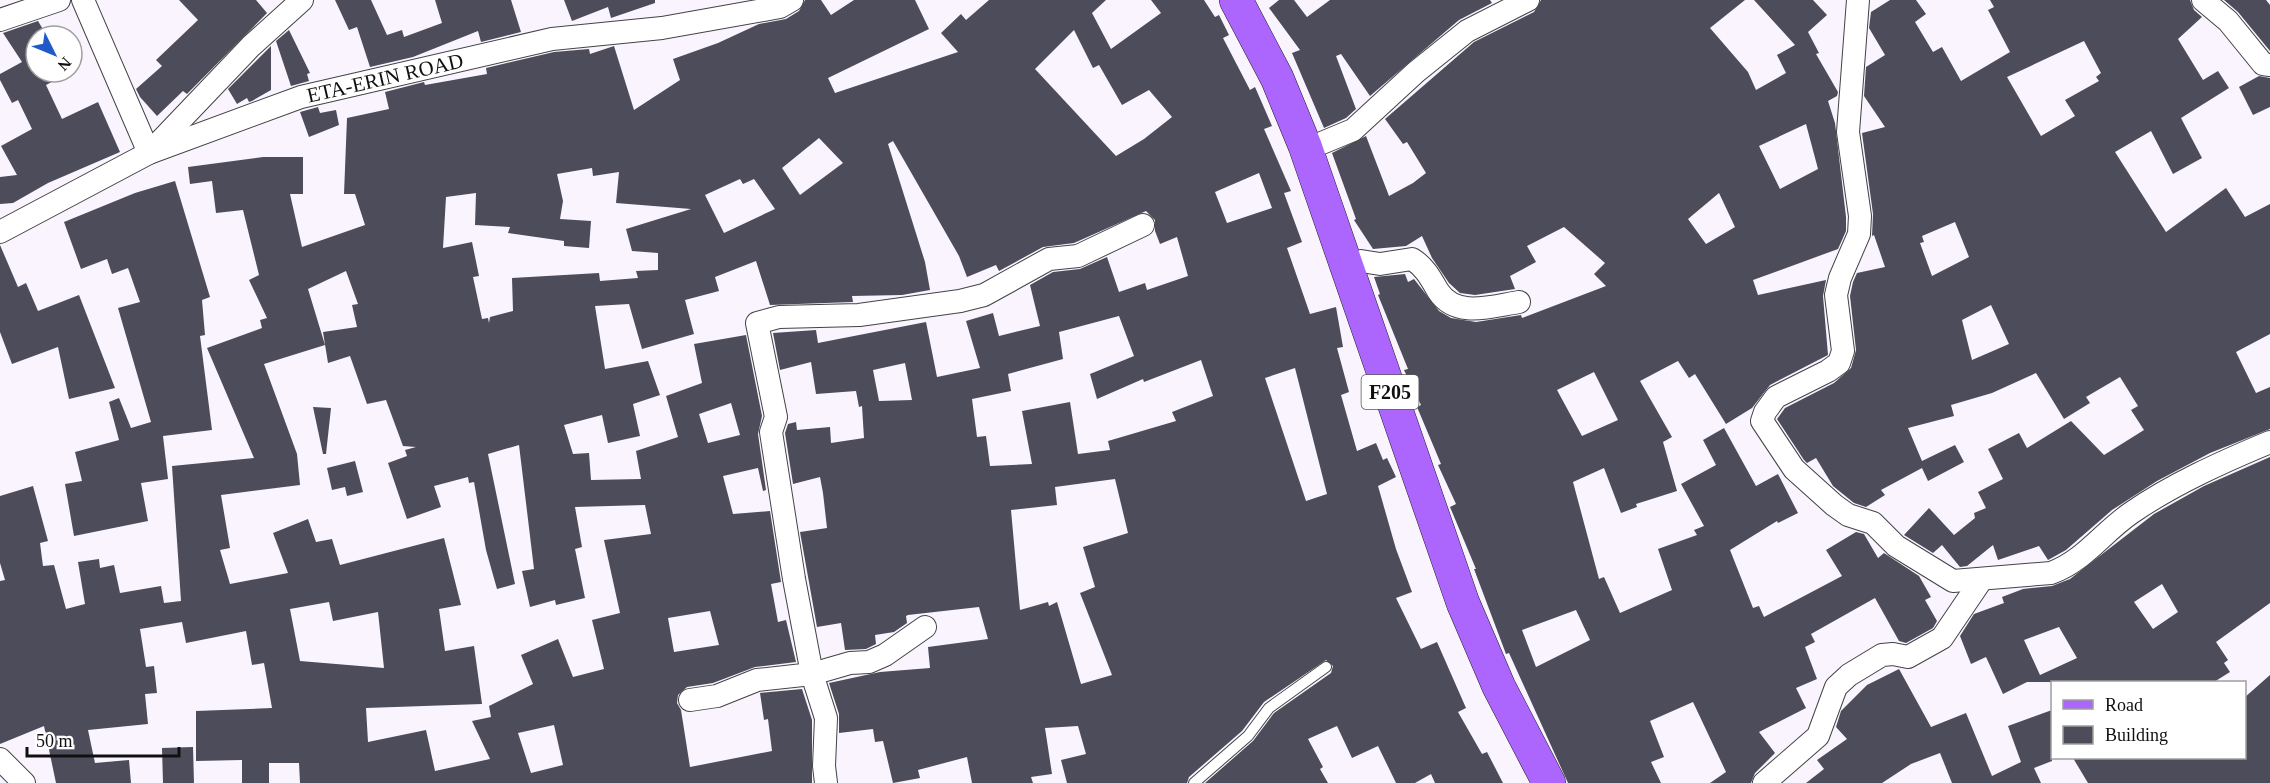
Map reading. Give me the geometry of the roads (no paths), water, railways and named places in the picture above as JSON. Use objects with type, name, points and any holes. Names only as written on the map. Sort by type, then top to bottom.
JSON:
[{"type":"main road","name":"F205","points":[[1236,0],[1277,78],[1305,146],[1463,603],[1499,687],[1549,783]]},
{"type":"main road","name":"F205","points":[[1254,0],[1279,46],[1302,98],[1490,625],[1515,686],[1566,783]]},
{"type":"street","points":[[0,20],[59,0]]},
{"type":"street","points":[[83,0],[149,153],[251,46],[302,0]]},
{"type":"street","name":"ETA-ERIN ROAD","points":[[0,232],[149,153],[312,94],[552,39],[662,28],[738,8],[780,8],[792,0]]},
{"type":"street","points":[[1317,145],[1353,130],[1416,72],[1467,31],[1528,0]]},
{"type":"street","points":[[1858,0],[1848,132],[1860,216],[1859,234],[1840,278],[1836,295],[1842,351],[1839,363],[1828,371],[1776,397],[1765,412],[1762,421],[1794,469],[1834,506],[1848,515],[1873,523],[1896,546],[1953,581],[2050,573],[2065,568],[2081,558],[2111,527],[2154,497],[2270,442]]},
{"type":"street","points":[[2203,0],[2228,21],[2263,64],[2270,64]]},
{"type":"street","points":[[825,783],[826,718],[812,674],[794,579],[771,432],[776,417],[758,323],[779,317],[859,315],[960,301],[984,295],[1049,259],[1078,256],[1143,225]]},
{"type":"street","points":[[1361,261],[1380,264],[1412,259],[1422,265],[1445,301],[1463,310],[1520,302]]},
{"type":"street","points":[[1764,783],[1818,736],[1836,687],[1849,675],[1882,655],[1893,654],[1908,657],[1942,638],[1982,579]]},
{"type":"street","points":[[690,700],[717,696],[757,680],[812,674],[850,663],[869,662],[885,655],[925,627]]},
{"type":"street","points":[[0,759],[24,783]]},
{"type":"lane","points":[[1194,783],[1248,736],[1269,708],[1326,667]]}]
